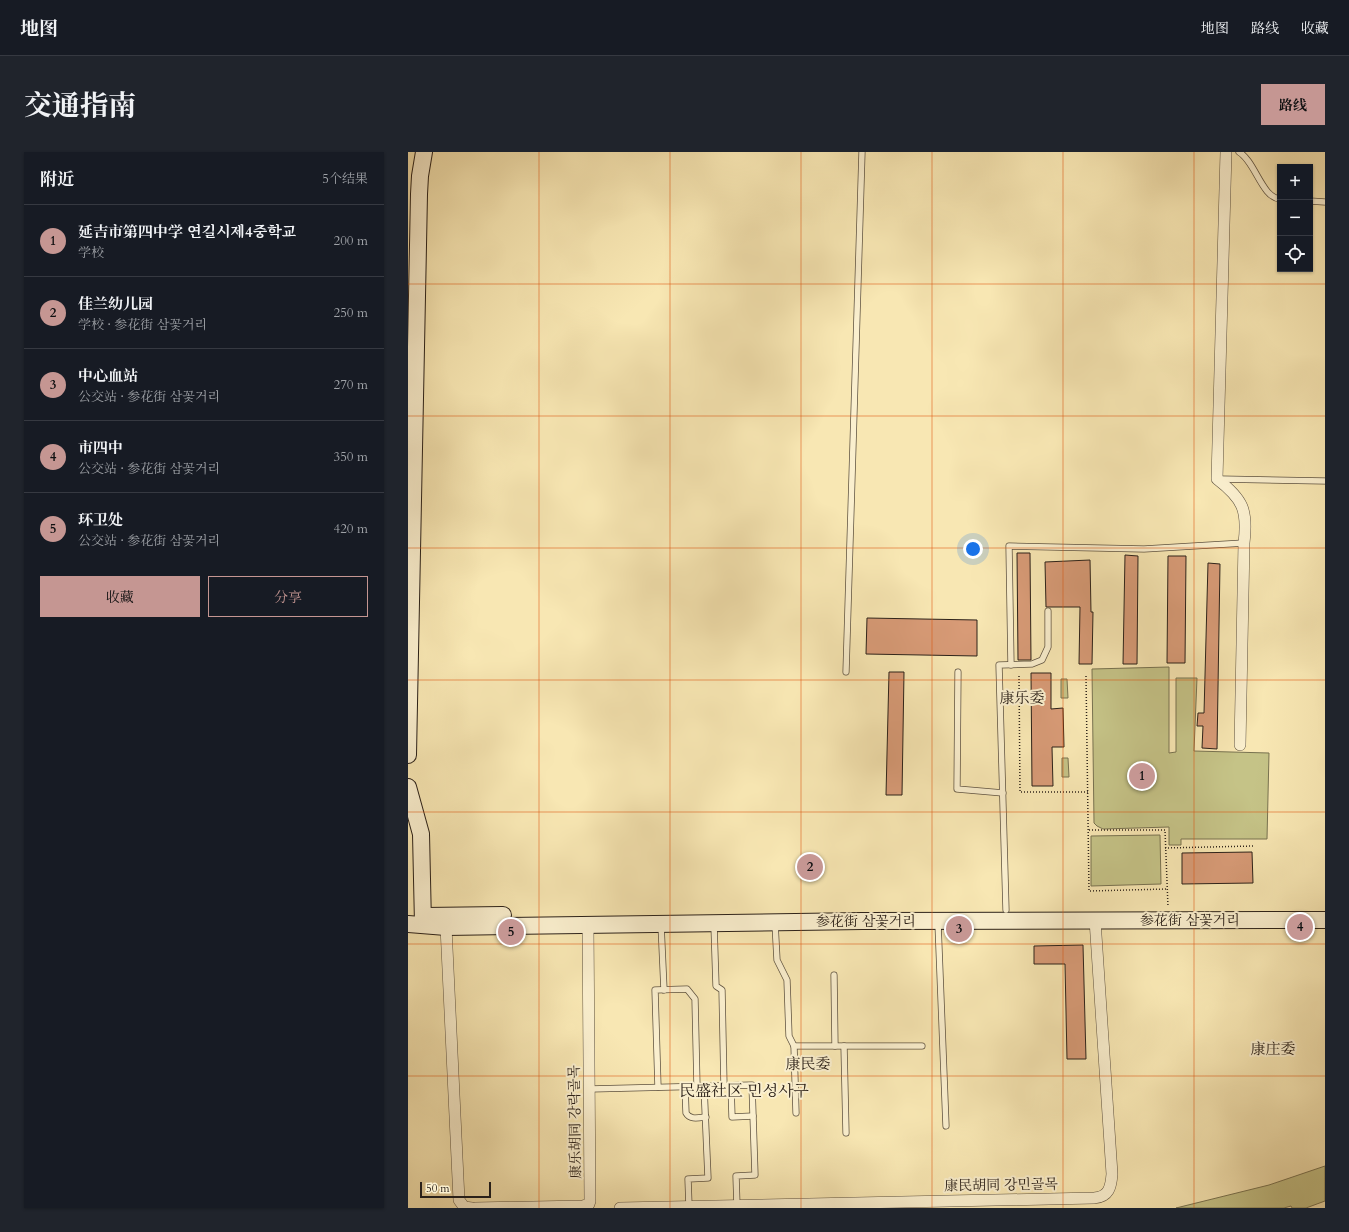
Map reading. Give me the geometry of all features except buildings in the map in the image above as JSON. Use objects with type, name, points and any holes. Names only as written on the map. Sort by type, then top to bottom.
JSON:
[{"type":"main road","points":[[408,755],[415,278],[420,176],[424,152]]},
{"type":"main road","points":[[408,790],[421,834],[416,920]]},
{"type":"main road","name":"参花街 삼꽃거리","points":[[416,920],[1006,910],[1325,910]]},
{"type":"main road","name":"参花街 삼꽃거리","points":[[416,920],[446,927],[775,922],[1325,920]]},
{"type":"street","points":[[1226,152],[1217,479],[1235,493],[1242,506],[1246,525],[1244,543],[1240,745]]},
{"type":"street","name":"康民胡同 강민골목","points":[[620,1208],[1094,1198],[1104,1196],[1110,1190],[1112,1174],[1095,920]]},
{"type":"street","name":"康乐胡同 강락골목","points":[[475,1208],[583,1206],[589,1204],[591,1197],[588,924]]},
{"type":"street","points":[[446,927],[459,1200],[464,1207],[472,1208]]},
{"type":"lane","points":[[846,672],[862,152]]},
{"type":"lane","points":[[1240,152],[1248,161],[1269,194],[1277,198]]},
{"type":"lane","points":[[1313,201],[1325,202]]},
{"type":"lane","points":[[1217,479],[1325,481]]},
{"type":"lane","points":[[1011,665],[1008,546],[1144,549],[1244,543]]},
{"type":"lane","points":[[1006,910],[999,665],[1032,664],[1042,660],[1046,655],[1048,647],[1048,612]]},
{"type":"lane","points":[[958,672],[957,789],[1003,793]]},
{"type":"lane","points":[[938,921],[946,1126]]},
{"type":"lane","points":[[775,922],[777,960],[787,980],[789,1036],[794,1046],[796,1113]]},
{"type":"lane","points":[[714,923],[716,986],[722,990],[724,1086]]},
{"type":"lane","points":[[661,924],[664,990]]},
{"type":"lane","points":[[834,975],[835,1046]]},
{"type":"lane","points":[[658,1087],[655,990],[687,990],[695,999],[697,1086]]},
{"type":"lane","points":[[794,1046],[922,1046]]},
{"type":"lane","points":[[844,1046],[846,1133]]},
{"type":"lane","points":[[590,1089],[752,1085],[755,1175],[736,1176],[737,1206]]},
{"type":"lane","points":[[689,1206],[688,1179],[708,1178],[704,1086]]},
{"type":"lane","points":[[732,1086],[732,1117],[753,1116]]},
{"type":"lane","points":[[685,1087],[686,1113],[688,1116],[692,1118],[706,1118]]},
{"type":"path","points":[[1019,676],[1020,792],[1089,792]]},
{"type":"path","points":[[1086,676],[1089,792],[1089,891],[1167,889]]},
{"type":"path","points":[[1089,830],[1165,830],[1168,911]]},
{"type":"path","points":[[1165,848],[1253,846]]},
{"type":"shaded area","points":[[1169,667],[1169,753],[1176,752],[1176,678],[1197,678],[1194,751],[1269,753],[1267,839],[1181,839],[1181,845],[1169,845],[1169,827],[1103,829],[1094,823],[1092,669]]},
{"type":"shaded area","points":[[1061,679],[1067,679],[1068,698],[1061,698]]},
{"type":"shaded area","points":[[1062,758],[1068,758],[1069,777],[1062,777]]},
{"type":"shaded area","points":[[1160,835],[1161,884],[1091,886],[1091,836]]},
{"type":"shaded area","points":[[1325,1166],[1325,1201],[1306,1208],[1292,1208],[1291,1206],[1284,1208],[1176,1208],[1269,1185]]},
{"type":"place","name":"延吉市第四中学 연길시제4중학교","points":[[1142,776]]},
{"type":"place","name":"佳兰幼儿园","points":[[810,867]]},
{"type":"place","name":"市四中","points":[[1300,927]]},
{"type":"place","name":"中心血站","points":[[959,929]]},
{"type":"place","name":"环卫处","points":[[511,932]]},
{"type":"district","name":"康乐委","points":[[1022,698]]},
{"type":"district","name":"康庄委","points":[[1273,1049]]},
{"type":"district","name":"康民委","points":[[808,1064]]},
{"type":"district","name":"民盛社区 민성사구","points":[[744,1091]]}]
